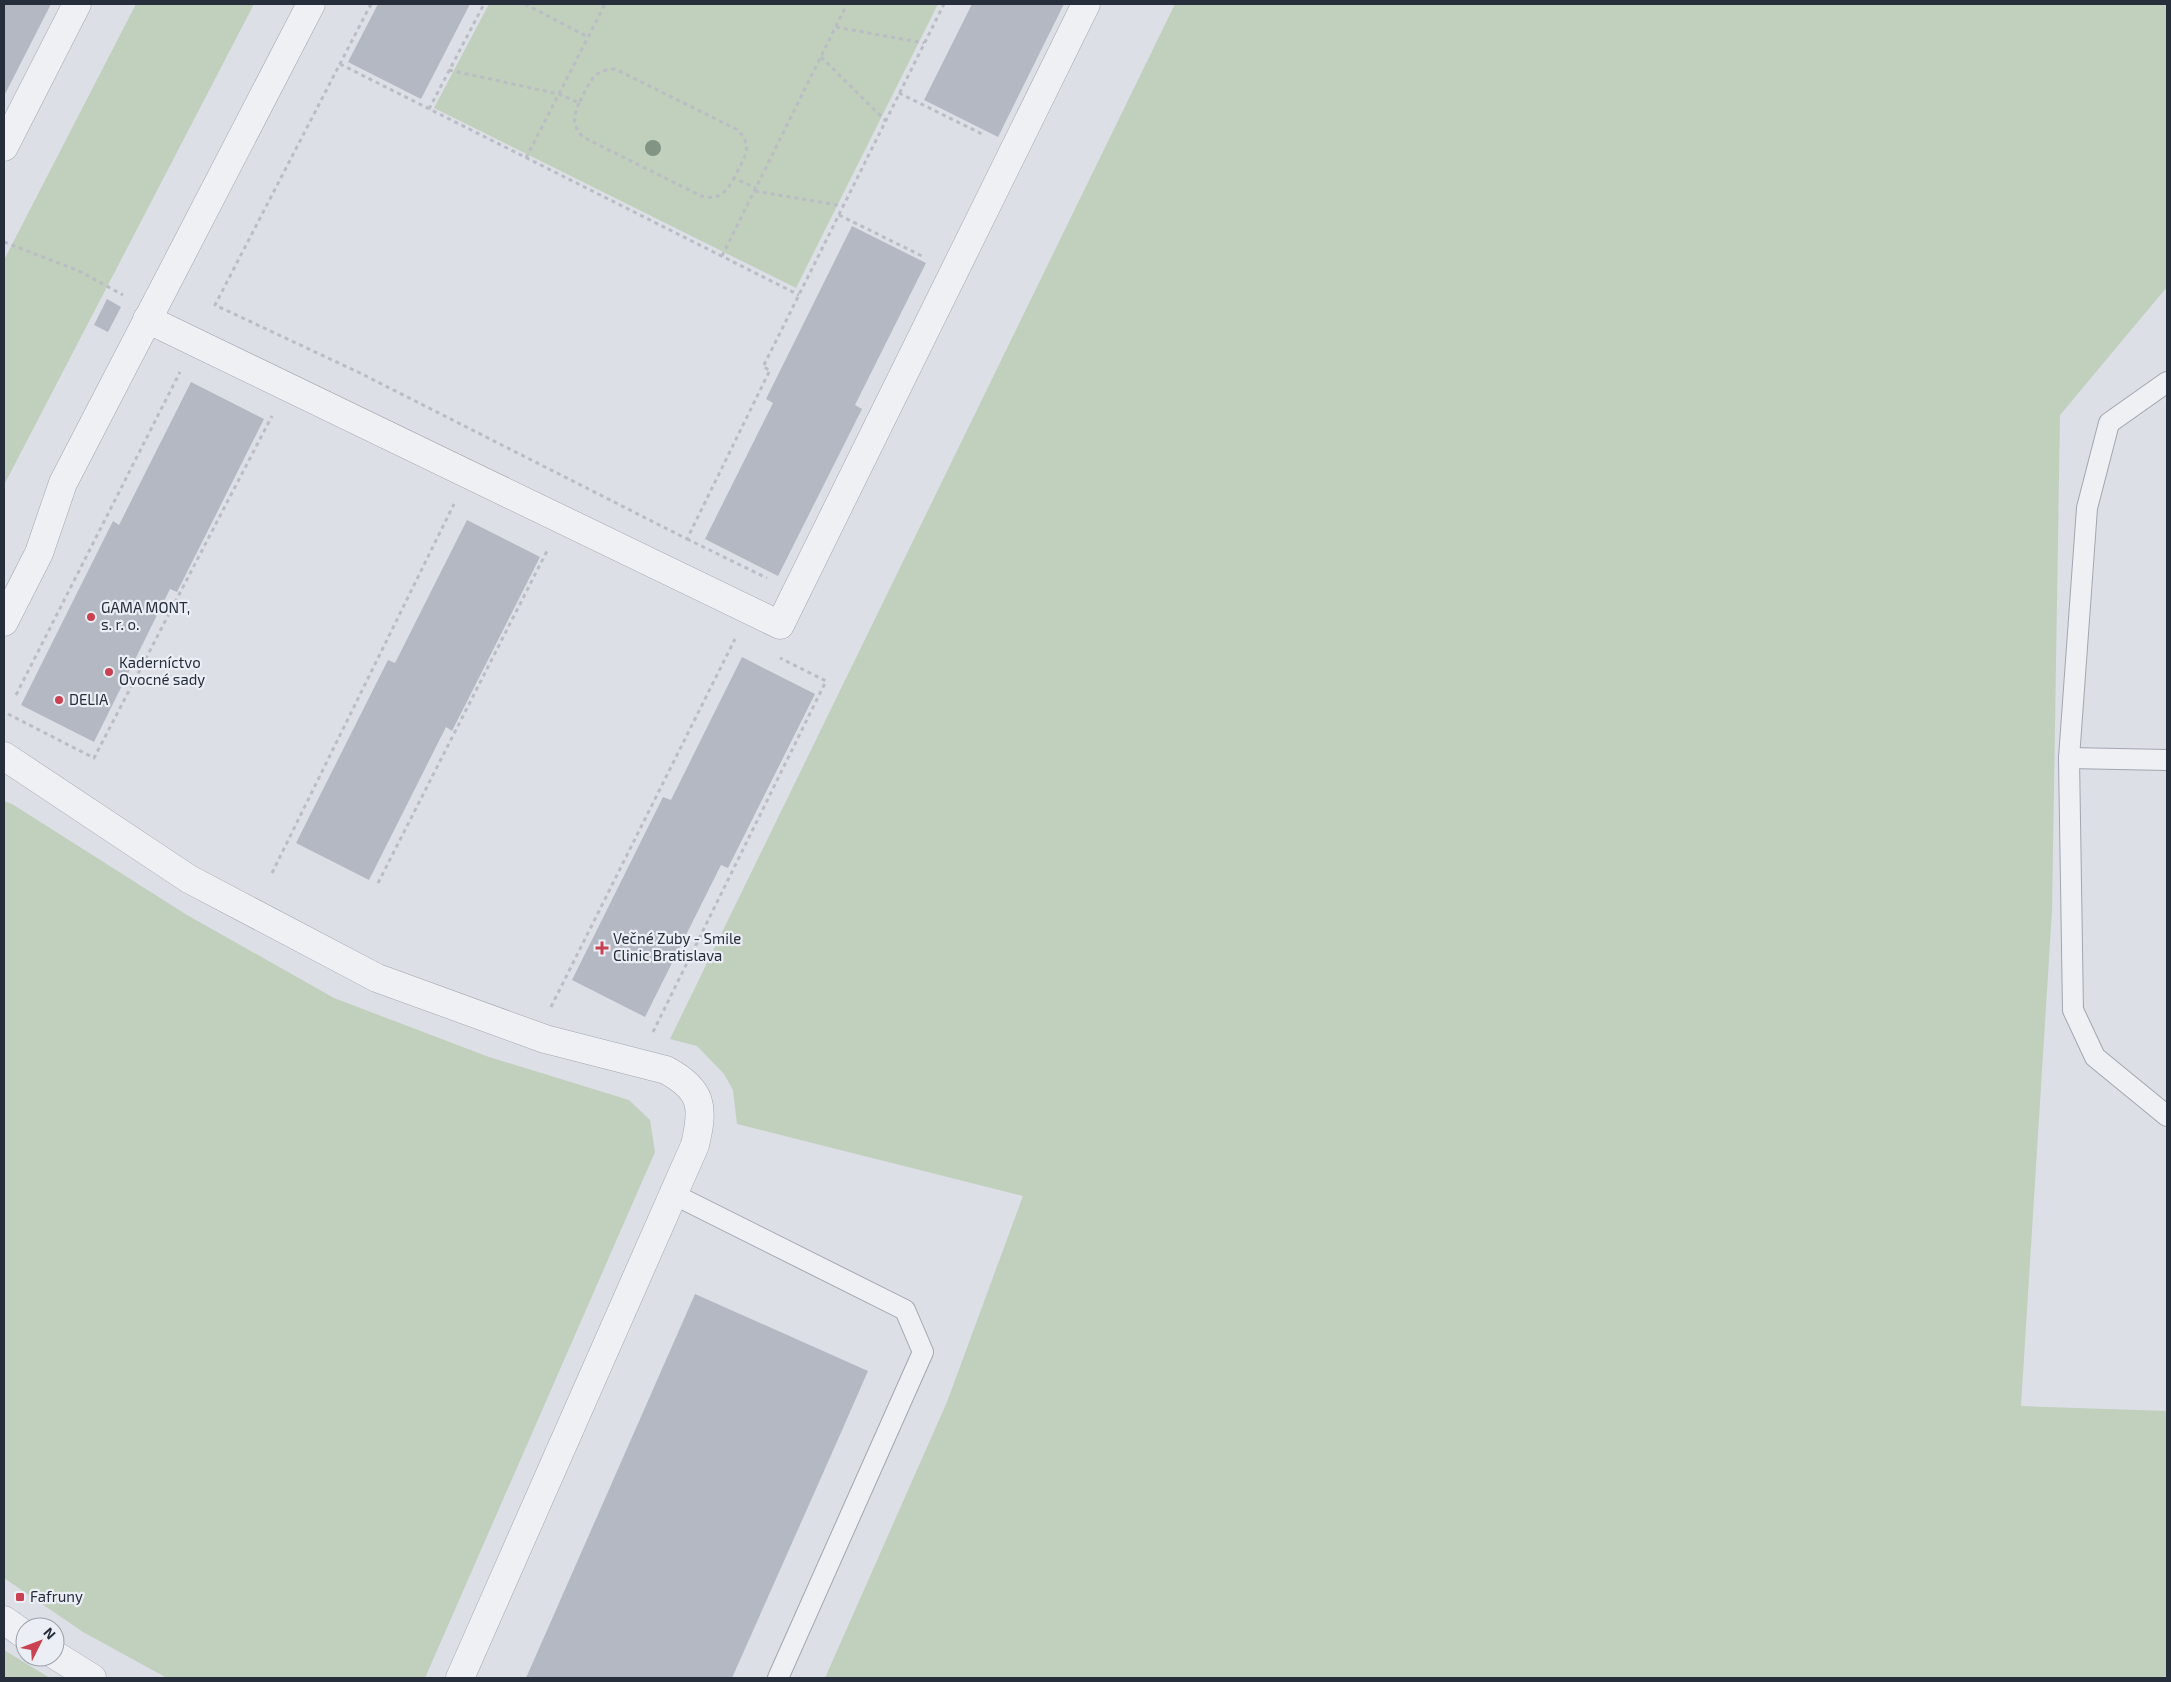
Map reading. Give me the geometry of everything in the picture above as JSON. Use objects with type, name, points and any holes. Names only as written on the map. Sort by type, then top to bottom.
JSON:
[{"type":"street","points":[[4,147],[77,4]]},
{"type":"street","points":[[4,622],[39,552],[63,482],[311,4]]},
{"type":"street","points":[[150,314],[780,625],[1086,4]]},
{"type":"street","points":[[4,756],[189,879],[377,978],[545,1039],[666,1070],[684,1080],[694,1092],[700,1107],[700,1123],[695,1145],[460,1678]]},
{"type":"street","points":[[4,1620],[15,1628]]},
{"type":"street","points":[[65,1661],[92,1678]]},
{"type":"lane","points":[[2167,382],[2109,422],[2087,508],[2069,758],[2073,1010],[2094,1057],[2167,1116]]},
{"type":"lane","points":[[2069,758],[2167,760]]},
{"type":"lane","points":[[673,1194],[905,1310],[923,1352],[778,1678]]},
{"type":"path","points":[[370,4],[215,305],[360,374],[687,539],[770,370],[763,367],[944,4]]},
{"type":"path","points":[[429,109],[484,4]]},
{"type":"path","points":[[525,4],[588,37]]},
{"type":"path","points":[[526,158],[605,4]]},
{"type":"path","points":[[722,256],[847,4]]},
{"type":"path","points":[[836,28],[924,43]]},
{"type":"path","points":[[821,57],[886,121]]},
{"type":"path","points":[[339,64],[799,295]]},
{"type":"path","points":[[615,69],[736,129],[744,136],[747,143],[747,152],[734,178],[722,195],[714,198],[699,195],[583,137],[577,130],[574,115],[593,78],[599,72],[615,69]]},
{"type":"path","points":[[450,70],[559,94],[579,103]]},
{"type":"path","points":[[899,93],[992,139]]},
{"type":"path","points":[[734,178],[755,190],[843,206]]},
{"type":"path","points":[[4,242],[79,271],[150,314]]},
{"type":"path","points":[[16,694],[181,371]]},
{"type":"path","points":[[8,714],[94,758],[276,407]]},
{"type":"path","points":[[272,873],[458,497]]},
{"type":"path","points":[[378,883],[551,544]]},
{"type":"path","points":[[548,1012],[736,636]]},
{"type":"path","points":[[649,1039],[826,681],[777,657]]},
{"type":"green space","points":[[136,4],[254,4],[4,485],[4,260]]},
{"type":"green space","points":[[489,4],[938,4],[796,288],[434,108]]},
{"type":"green space","points":[[1175,4],[2167,4],[2167,287],[2060,415],[2052,911],[2021,1406],[2167,1411],[2167,1678],[825,1678],[947,1402],[1023,1196],[737,1124],[733,1090],[724,1074],[697,1046],[670,1039]]},
{"type":"green space","points":[[4,801],[12,804],[187,915],[334,998],[489,1057],[629,1100],[650,1120],[655,1152],[425,1678],[167,1678],[83,1632],[65,1620],[65,1617],[61,1617],[4,1578]]},
{"type":"green space","points":[[4,1650],[15,1657],[15,1667],[32,1667],[50,1678],[4,1678]]},
{"type":"building","points":[[4,4],[51,4],[4,96]]},
{"type":"building","points":[[378,4],[470,4],[421,99],[348,62]]},
{"type":"building","points":[[972,4],[1064,4],[998,137],[924,100]]},
{"type":"building","points":[[852,226],[926,263],[855,405],[862,409],[778,576],[705,539],[773,403],[766,399]]},
{"type":"building","points":[[107,299],[121,307],[108,332],[94,325]]},
{"type":"building","points":[[191,382],[264,419],[177,592],[170,589],[94,742],[21,705],[113,521],[119,525]]},
{"type":"building","points":[[467,520],[540,557],[452,731],[446,727],[369,880],[296,843],[388,660],[395,663]]},
{"type":"building","points":[[742,657],[815,694],[728,868],[721,865],[645,1017],[572,980],[663,797],[671,800]]},
{"type":"building","points":[[695,1294],[868,1371],[832,1453],[732,1678],[526,1678]]},
{"type":"place","name":"GAMA MONT, s. r. o.","points":[[91,617]]},
{"type":"place","name":"Kaderníctvo Ovocné sady","points":[[109,672]]},
{"type":"place","name":"DELIA","points":[[59,700]]},
{"type":"place","name":"Večné Zuby - Smile Clinic Bratislava","points":[[602,948]]},
{"type":"place","name":"Fafruny","points":[[20,1597]]}]
